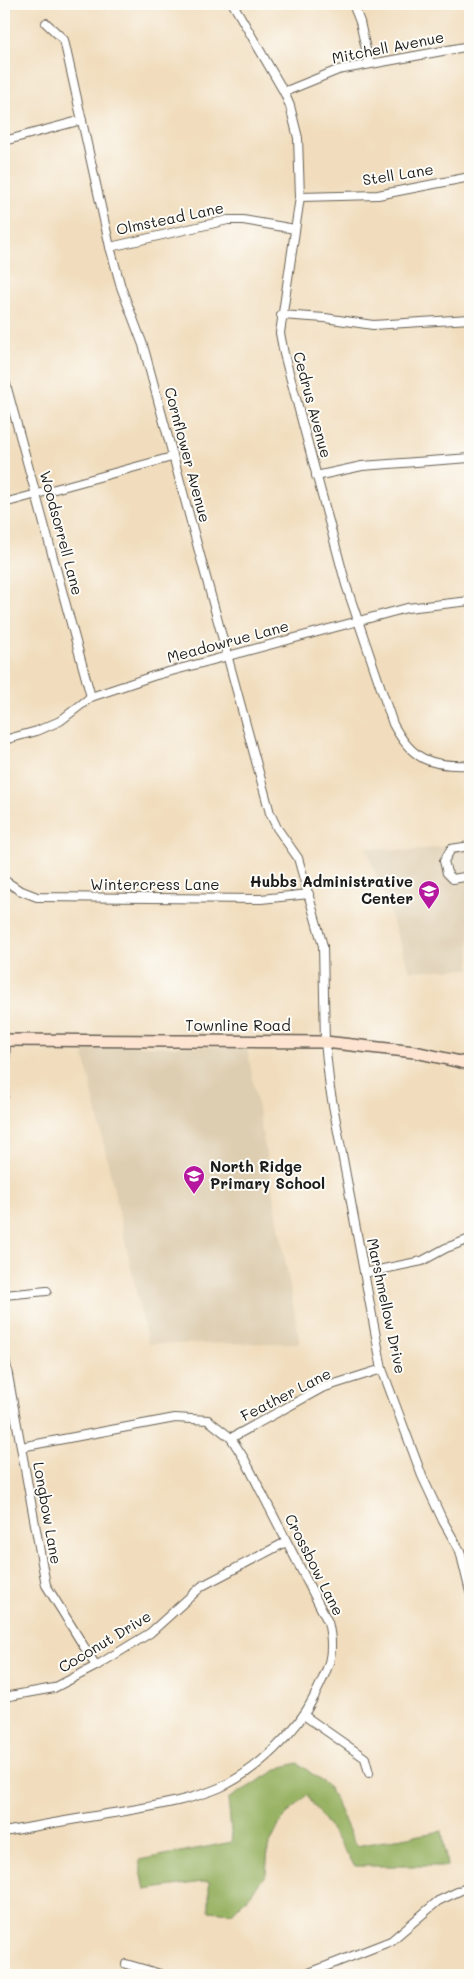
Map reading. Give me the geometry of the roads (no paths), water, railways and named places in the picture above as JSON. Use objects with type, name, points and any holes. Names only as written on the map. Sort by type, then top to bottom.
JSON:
[{"type":"main road","name":"Townline Road","points":[[5,1040],[325,1042],[415,1052],[470,1064]]},
{"type":"street","name":"Cedrus Avenue","points":[[233,4],[284,92],[290,106],[298,138],[300,197],[280,333],[346,585],[393,724],[402,741],[415,754],[430,763],[452,766],[470,765]]},
{"type":"street","points":[[353,4],[360,22],[369,63]]},
{"type":"street","name":"Cornflower Avenue","points":[[46,23],[64,40],[110,247],[121,287],[142,344],[270,814],[277,828],[298,858],[309,894]]},
{"type":"street","name":"Mitchell Avenue","points":[[284,92],[320,76],[369,63],[470,46]]},
{"type":"street","points":[[4,141],[82,120]]},
{"type":"street","name":"Stell Lane","points":[[300,197],[378,195],[470,177]]},
{"type":"street","name":"Olmstead Lane","points":[[110,247],[228,220],[244,220],[296,230]]},
{"type":"street","points":[[282,314],[373,325],[470,319]]},
{"type":"street","name":"Woodsorrell Lane","points":[[4,377],[91,697]]},
{"type":"street","points":[[4,503],[172,457]]},
{"type":"street","points":[[316,476],[362,466],[470,458]]},
{"type":"street","name":"Meadowrue Lane","points":[[4,740],[37,731],[60,721],[91,697],[153,676],[428,604],[470,601]]},
{"type":"street","points":[[470,846],[451,849],[444,861],[446,873],[453,879],[470,876]]},
{"type":"street","name":"Wintercress Lane","points":[[4,880],[19,890],[37,897],[261,899],[309,894]]},
{"type":"street","name":"Marshmellow Drive","points":[[309,894],[323,946],[325,1042],[330,1089],[382,1368],[422,1476],[442,1521],[460,1551],[470,1592]]},
{"type":"street","points":[[4,1096],[5,1040]]},
{"type":"street","points":[[364,1273],[422,1261],[446,1248],[470,1239]]},
{"type":"street","points":[[4,1295],[47,1290]]},
{"type":"street","name":"Longbow Lane","points":[[4,1352],[46,1585],[96,1666]]},
{"type":"street","name":"Feather Lane","points":[[231,1438],[322,1388],[382,1368]]},
{"type":"street","name":"Crossbow Lane","points":[[4,1832],[169,1803],[221,1787],[249,1769],[284,1740],[305,1716],[326,1674],[332,1656],[332,1641],[328,1622],[245,1460],[231,1438],[208,1420],[175,1418],[21,1447]]},
{"type":"street","name":"Coconut Drive","points":[[4,1697],[54,1688],[96,1666],[150,1633],[202,1586],[286,1542]]},
{"type":"street","points":[[305,1716],[365,1758],[369,1772]]},
{"type":"street","points":[[304,1975],[392,1941],[438,1901],[470,1886]]},
{"type":"street","points":[[126,1964],[164,1975]]},
{"type":"place","name":"Hubbs Administrative Center","points":[[429,910]]},
{"type":"place","name":"North Ridge Primary School","points":[[194,1195]]}]
